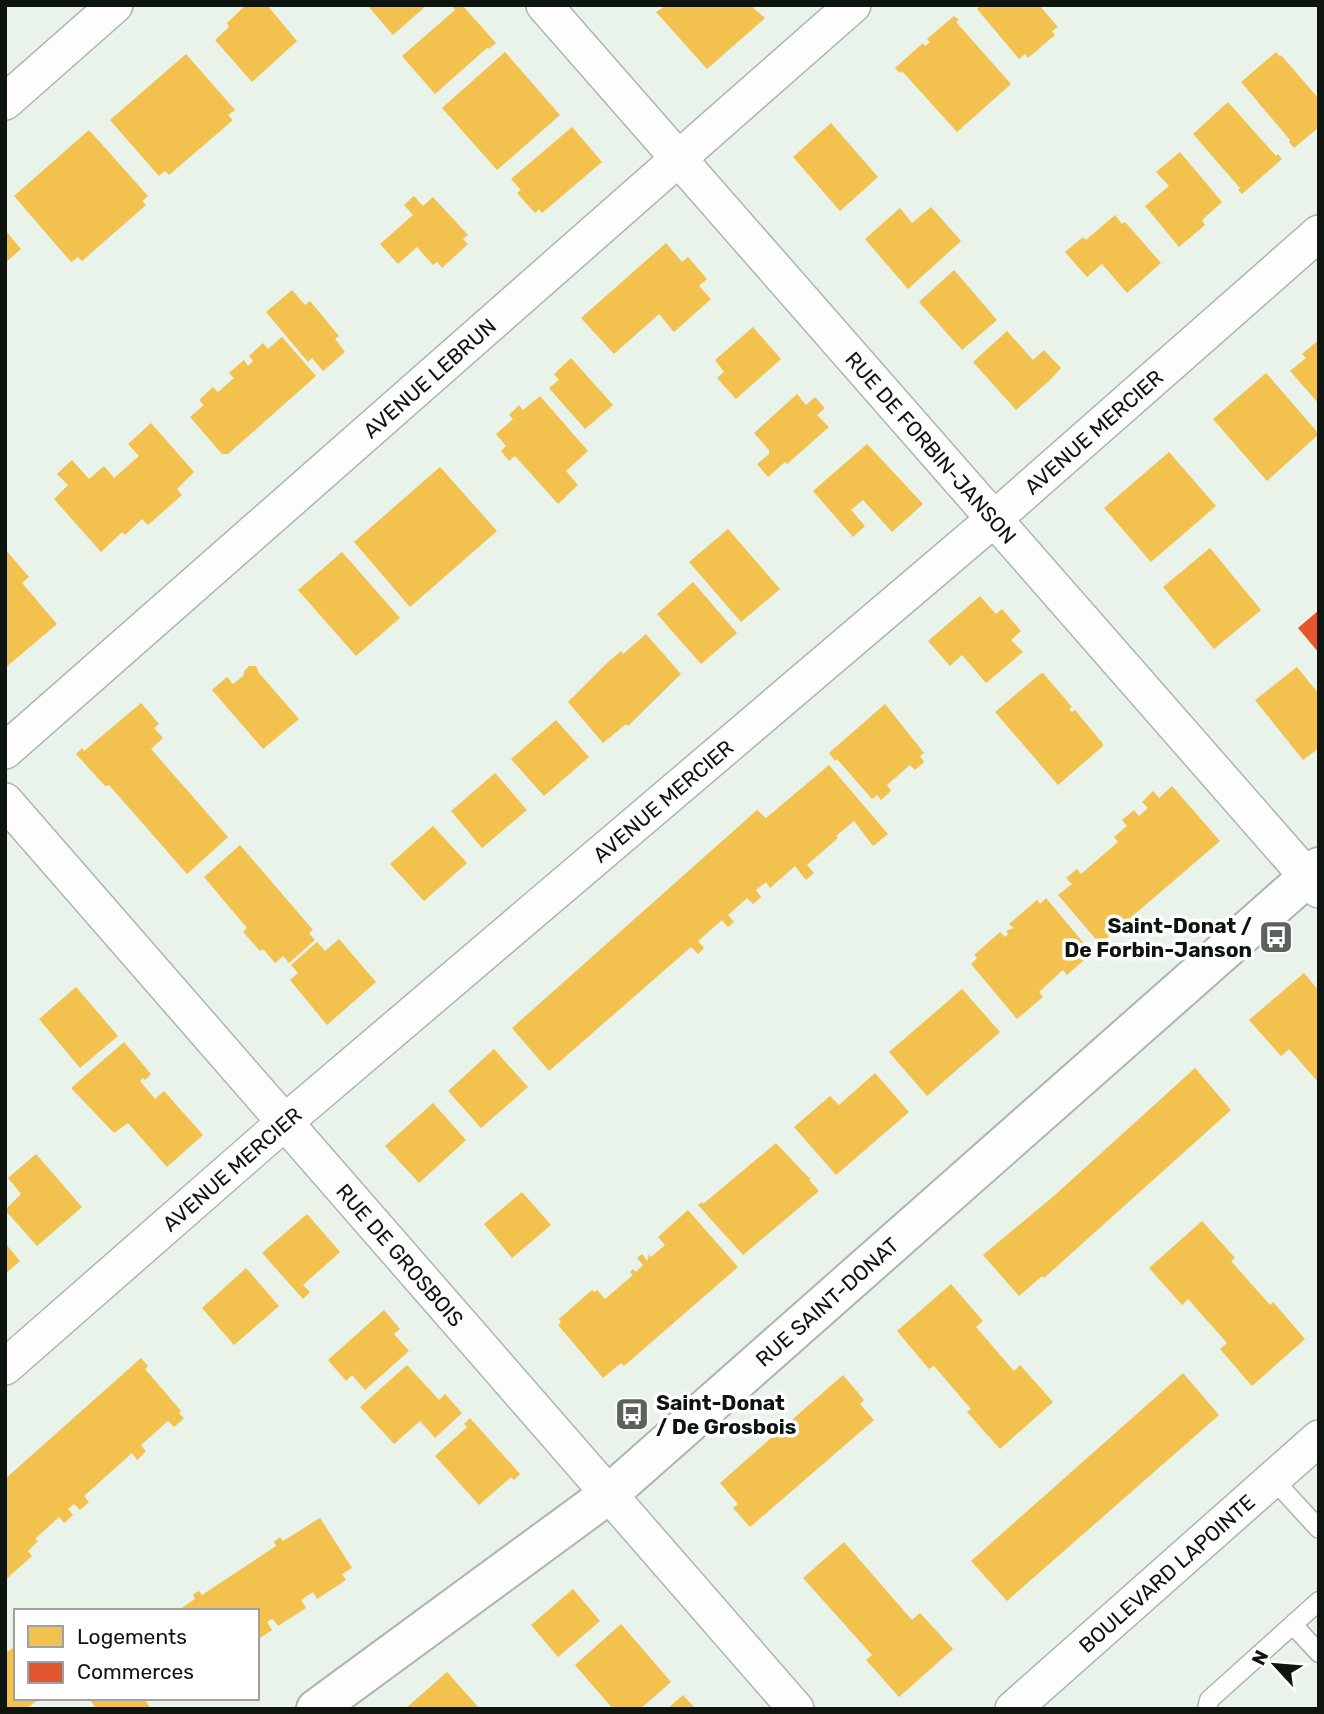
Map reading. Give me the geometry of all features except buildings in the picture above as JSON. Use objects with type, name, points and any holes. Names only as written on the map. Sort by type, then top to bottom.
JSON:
[{"type":"street","points":[[5,102],[115,5]]},
{"type":"street","name":"RUE DE FORBIN-JANSON","points":[[544,5],[994,519],[1315,878]]},
{"type":"street","name":"AVENUE LEBRUN","points":[[5,751],[853,5]]},
{"type":"street","name":"AVENUE MERCIER","points":[[5,1367],[285,1122],[994,519],[1319,233]]},
{"type":"street","name":"RUE DE GROSBOIS","points":[[5,801],[796,1709]]},
{"type":"street","name":"RUE SAINT-DONAT","points":[[323,1707],[609,1494],[1315,878]]},
{"type":"street","name":"BOULEVARD LAPOINTE","points":[[1013,1709],[1319,1438]]},
{"type":"lane","points":[[1273,1479],[1319,1529]]},
{"type":"lane","points":[[1206,1709],[1209,1700],[1319,1601]]},
{"type":"lane","points":[[1293,1625],[1319,1653]]},
{"type":"place","name":"Saint-Donat / De Forbin-Janson","points":[[1276,937]]},
{"type":"place","name":"Saint-Donat / De Grosbois","points":[[632,1414]]}]
